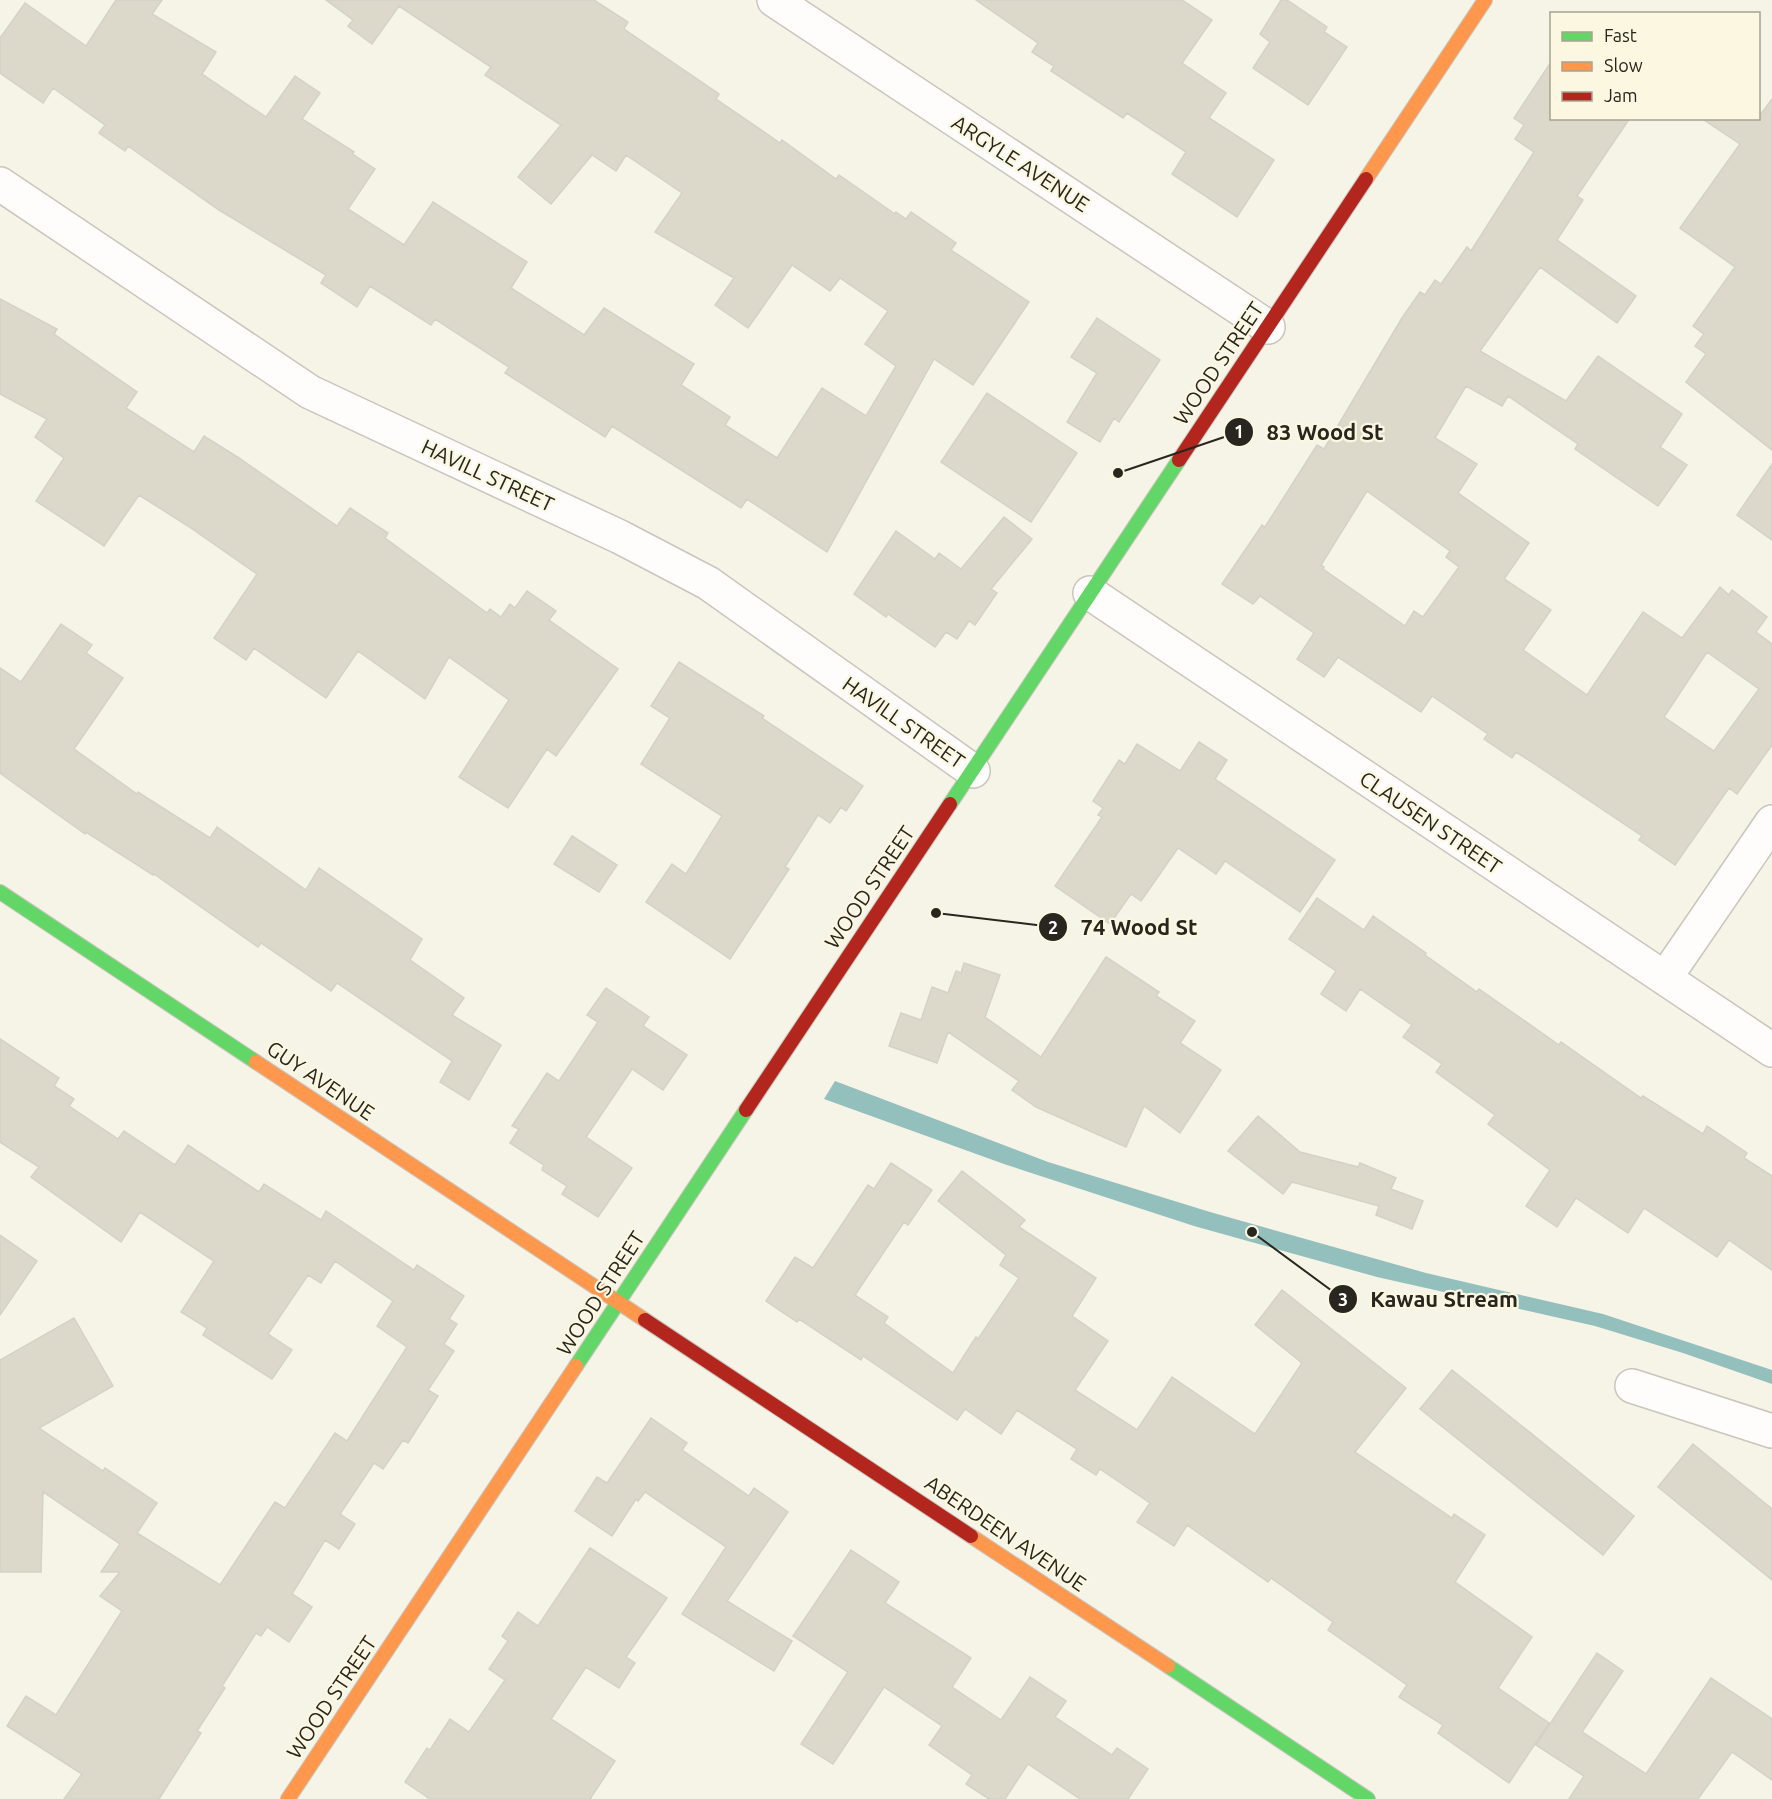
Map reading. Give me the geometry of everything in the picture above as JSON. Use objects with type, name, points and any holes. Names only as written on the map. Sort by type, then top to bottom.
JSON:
[{"type":"street","name":"ARGYLE AVENUE","points":[[774,0],[1268,327]]},
{"type":"street","name":"WOOD STREET","points":[[288,1799],[1485,0]]},
{"type":"street","name":"HAVILL STREET","points":[[0,184],[310,392],[620,537],[708,583],[973,771]]},
{"type":"street","name":"CLAUSEN STREET","points":[[1090,593],[1772,1050]]},
{"type":"street","points":[[1665,978],[1772,822]]},
{"type":"street","name":"GUY AVENUE","points":[[0,892],[620,1302]]},
{"type":"street","name":"ABERDEEN AVENUE","points":[[620,1302],[1368,1799]]},
{"type":"street","points":[[1632,1386],[1772,1431]]},
{"type":"water","points":[[835,1081],[1048,1162],[1210,1212],[1426,1273],[1603,1314],[1772,1370],[1772,1384],[1595,1326],[1377,1277],[1194,1226],[1004,1164],[824,1099]]},
{"type":"building","points":[[116,0],[162,0],[152,14],[216,52],[202,74],[266,117],[295,76],[320,93],[302,119],[354,152],[352,154],[375,169],[348,209],[404,245],[433,202],[527,262],[511,288],[584,335],[604,308],[694,364],[681,385],[730,417],[725,425],[777,458],[822,388],[866,416],[896,366],[865,344],[888,311],[840,278],[830,291],[792,265],[748,328],[715,305],[734,278],[655,232],[682,193],[626,155],[616,171],[592,155],[551,204],[518,177],[561,125],[485,75],[491,67],[399,6],[372,44],[348,26],[353,20],[326,0],[594,0],[628,22],[624,29],[719,94],[716,99],[780,143],[782,140],[836,179],[839,175],[895,214],[896,212],[906,219],[911,212],[956,243],[951,250],[1029,302],[973,385],[934,359],[827,552],[747,499],[741,508],[612,426],[605,437],[505,373],[509,367],[435,319],[431,325],[370,286],[357,307],[321,283],[326,275],[219,210],[128,146],[125,151],[99,133],[105,125],[53,88],[43,103],[0,73],[0,38],[25,3],[86,46]]},
{"type":"building","points":[[976,0],[1182,0],[1212,20],[1182,63],[1226,93],[1209,118],[1274,160],[1237,217],[1172,174],[1186,152],[1127,113],[1123,118],[1051,71],[1054,66],[1032,52],[1038,43]]},
{"type":"building","points":[[1281,0],[1287,0],[1327,27],[1324,32],[1347,47],[1308,105],[1253,68],[1270,42],[1260,34]]},
{"type":"building","points":[[1550,64],[1550,120],[1629,120],[1577,196],[1583,200],[1557,240],[1636,296],[1617,323],[1540,267],[1480,351],[1566,401],[1598,356],[1682,414],[1660,447],[1687,465],[1658,506],[1575,449],[1578,444],[1508,396],[1502,406],[1466,386],[1435,438],[1477,464],[1458,493],[1529,543],[1504,579],[1551,610],[1523,650],[1587,695],[1643,612],[1682,638],[1720,587],[1729,595],[1732,590],[1767,617],[1756,632],[1772,644],[1772,745],[1737,794],[1729,788],[1675,865],[1639,840],[1642,836],[1533,763],[1516,752],[1512,758],[1484,739],[1488,734],[1432,696],[1421,712],[1338,657],[1324,677],[1297,659],[1314,633],[1260,596],[1253,604],[1222,584],[1262,525],[1265,527],[1317,445],[1324,449],[1420,292],[1425,295],[1435,280],[1441,284],[1467,247],[1471,251],[1534,152],[1515,139],[1524,125],[1514,118]],"holes":[[[1367,491],[1450,551],[1446,557],[1459,567],[1423,617],[1414,611],[1405,626],[1323,569],[1321,565]],[[1707,652],[1759,689],[1714,751],[1664,717]]]},
{"type":"building","points":[[1772,99],[1772,450],[1686,382],[1706,354],[1695,346],[1704,334],[1693,326],[1735,267],[1680,228],[1740,144],[1704,120],[1760,120],[1760,115]]},
{"type":"building","points":[[0,299],[57,329],[54,334],[137,392],[126,408],[194,452],[204,436],[337,526],[350,508],[388,533],[385,538],[487,613],[490,609],[501,617],[510,604],[515,608],[527,591],[556,611],[549,620],[618,669],[556,756],[547,749],[508,808],[459,777],[509,700],[449,657],[425,699],[358,651],[326,698],[254,648],[246,660],[214,638],[257,574],[139,495],[104,546],[36,501],[64,458],[35,437],[47,419],[0,394]]},
{"type":"building","points":[[1097,318],[1160,360],[1119,422],[1114,418],[1100,442],[1067,422],[1097,373],[1071,357]]},
{"type":"building","points":[[987,393],[1077,453],[1031,522],[941,462]]},
{"type":"building","points":[[1772,464],[1772,540],[1737,515]]},
{"type":"building","points":[[1004,517],[1032,539],[991,589],[997,593],[975,625],[969,621],[957,639],[946,632],[935,647],[888,614],[886,617],[854,594],[896,531],[935,559],[939,553],[961,569]]},
{"type":"building","points":[[61,624],[92,645],[86,653],[123,678],[74,749],[137,794],[138,792],[210,838],[217,827],[306,890],[319,868],[422,939],[410,960],[464,998],[452,1015],[501,1045],[469,1100],[440,1082],[452,1061],[337,983],[331,991],[261,943],[258,947],[154,874],[86,832],[85,834],[0,773],[0,668],[21,682]]},
{"type":"building","points":[[679,662],[764,716],[762,718],[863,786],[846,811],[841,807],[830,823],[818,815],[785,867],[789,869],[730,959],[646,902],[672,864],[686,874],[722,816],[641,764],[670,718],[651,706]]},
{"type":"building","points":[[1199,742],[1227,760],[1215,779],[1335,860],[1300,912],[1225,861],[1216,874],[1178,848],[1141,901],[1131,894],[1110,924],[1055,886],[1102,817],[1098,815],[1103,808],[1093,801],[1119,760],[1125,764],[1137,744],[1180,771]]},
{"type":"building","points":[[572,836],[617,865],[599,892],[554,864]]},
{"type":"building","points":[[1317,898],[1364,930],[1373,916],[1477,992],[1479,989],[1559,1045],[1561,1042],[1641,1098],[1643,1096],[1703,1134],[1707,1126],[1747,1153],[1744,1158],[1772,1176],[1772,1270],[1729,1240],[1717,1257],[1644,1208],[1628,1233],[1576,1198],[1557,1227],[1526,1206],[1550,1170],[1488,1124],[1495,1115],[1436,1072],[1442,1064],[1403,1037],[1412,1025],[1360,989],[1346,1011],[1321,994],[1336,971],[1289,939]]},
{"type":"building","points":[[1106,957],[1159,992],[1156,996],[1195,1021],[1180,1043],[1221,1070],[1180,1133],[1144,1106],[1126,1147],[1036,1107],[1012,1090],[1019,1081],[948,1032],[937,1063],[889,1046],[901,1013],[921,1020],[932,987],[948,993],[956,971],[961,973],[964,963],[1000,975],[985,1017],[1041,1057]]},
{"type":"building","points":[[606,988],[649,1017],[643,1026],[687,1055],[663,1090],[632,1069],[586,1137],[632,1168],[598,1217],[562,1194],[567,1186],[542,1170],[544,1165],[510,1143],[519,1129],[512,1126],[547,1073],[559,1081],[598,1022],[587,1015]]},
{"type":"building","points":[[0,1039],[59,1078],[54,1086],[74,1099],[69,1106],[118,1139],[124,1131],[175,1165],[188,1145],[259,1192],[264,1184],[321,1220],[326,1211],[414,1270],[417,1265],[464,1296],[449,1319],[457,1324],[444,1344],[454,1351],[428,1390],[438,1396],[408,1443],[403,1440],[383,1469],[374,1463],[340,1514],[355,1524],[339,1549],[325,1540],[292,1594],[312,1607],[289,1642],[267,1627],[261,1636],[256,1633],[222,1686],[225,1688],[197,1731],[201,1733],[159,1799],[64,1799],[82,1774],[7,1726],[26,1696],[56,1715],[122,1611],[100,1596],[120,1572],[101,1572],[120,1544],[43,1492],[41,1572],[0,1572],[0,1360],[74,1318],[113,1386],[39,1428],[103,1471],[105,1468],[157,1503],[137,1533],[220,1585],[275,1502],[285,1508],[335,1433],[347,1441],[407,1347],[377,1326],[393,1301],[335,1261],[321,1283],[308,1275],[268,1334],[292,1350],[272,1379],[203,1335],[207,1328],[181,1312],[214,1261],[140,1212],[121,1242],[31,1177],[39,1167],[0,1142]]},
{"type":"building","points":[[1258,1116],[1300,1152],[1358,1167],[1360,1163],[1396,1178],[1391,1189],[1423,1201],[1412,1229],[1376,1215],[1379,1206],[1292,1182],[1283,1194],[1228,1151]]},
{"type":"building","points":[[891,1163],[932,1190],[908,1225],[904,1222],[855,1295],[888,1317],[884,1323],[953,1373],[1019,1278],[1000,1265],[1006,1255],[938,1201],[962,1171],[1025,1220],[1019,1227],[1096,1278],[1072,1316],[1108,1341],[1075,1390],[1137,1430],[1172,1377],[1255,1434],[1302,1363],[1255,1325],[1282,1290],[1406,1388],[1355,1452],[1452,1518],[1454,1514],[1485,1535],[1455,1582],[1532,1637],[1498,1688],[1549,1723],[1509,1783],[1438,1733],[1443,1725],[1399,1697],[1407,1685],[1328,1630],[1333,1622],[1271,1578],[1268,1582],[1187,1525],[1174,1546],[1137,1522],[1150,1503],[1100,1469],[1096,1475],[1071,1459],[1077,1449],[1017,1410],[1001,1434],[965,1409],[957,1420],[863,1356],[861,1360],[799,1319],[797,1322],[766,1301],[795,1257],[813,1268],[868,1185],[874,1189]]},
{"type":"building","points":[[0,1235],[37,1261],[0,1315]]},
{"type":"building","points":[[1452,1370],[1634,1516],[1603,1555],[1420,1409]]},
{"type":"building","points":[[651,1418],[687,1443],[682,1450],[749,1496],[754,1488],[788,1512],[727,1601],[792,1641],[774,1671],[682,1614],[726,1547],[645,1492],[638,1501],[636,1499],[612,1536],[575,1511],[597,1477],[607,1483]]},
{"type":"building","points":[[1693,1444],[1772,1509],[1772,1580],[1658,1487]]},
{"type":"building","points":[[590,1548],[667,1598],[626,1657],[635,1663],[619,1688],[586,1667],[551,1719],[615,1761],[590,1799],[430,1799],[405,1782],[427,1748],[430,1750],[450,1719],[469,1732],[505,1680],[489,1669],[508,1641],[502,1636],[518,1612],[538,1626]]},
{"type":"building","points":[[851,1550],[899,1582],[885,1603],[971,1658],[952,1687],[1001,1720],[1030,1677],[1066,1701],[1055,1717],[1112,1755],[1117,1748],[1148,1769],[1128,1799],[1080,1799],[1028,1764],[1005,1799],[989,1799],[966,1784],[972,1775],[929,1745],[942,1726],[884,1687],[833,1764],[801,1744],[848,1672],[793,1636]]},
{"type":"building","points":[[1597,1653],[1623,1671],[1582,1732],[1646,1774],[1711,1678],[1772,1719],[1772,1780],[1732,1752],[1698,1799],[1569,1799],[1584,1776],[1536,1745]]},
{"type":"traffic: fast","points":[[950,804],[1179,460]]},
{"type":"traffic: fast","points":[[0,892],[256,1062]]},
{"type":"traffic: fast","points":[[576,1366],[746,1110]]},
{"type":"traffic: fast","points":[[1168,1666],[1368,1799]]},
{"type":"traffic: slow","points":[[1366,179],[1485,0]]},
{"type":"traffic: slow","points":[[256,1062],[645,1320]]},
{"type":"traffic: slow","points":[[288,1799],[576,1366]]},
{"type":"traffic: slow","points":[[971,1536],[1168,1666]]},
{"type":"traffic: jam","points":[[1179,460],[1366,179]]},
{"type":"traffic: jam","points":[[746,1110],[950,804]]},
{"type":"traffic: jam","points":[[645,1320],[971,1536]]},
{"type":"place","name":"83 Wood St","points":[[1118,473]]},
{"type":"place","name":"74 Wood St","points":[[936,913]]},
{"type":"place","name":"Kawau Stream","points":[[1252,1232]]}]
